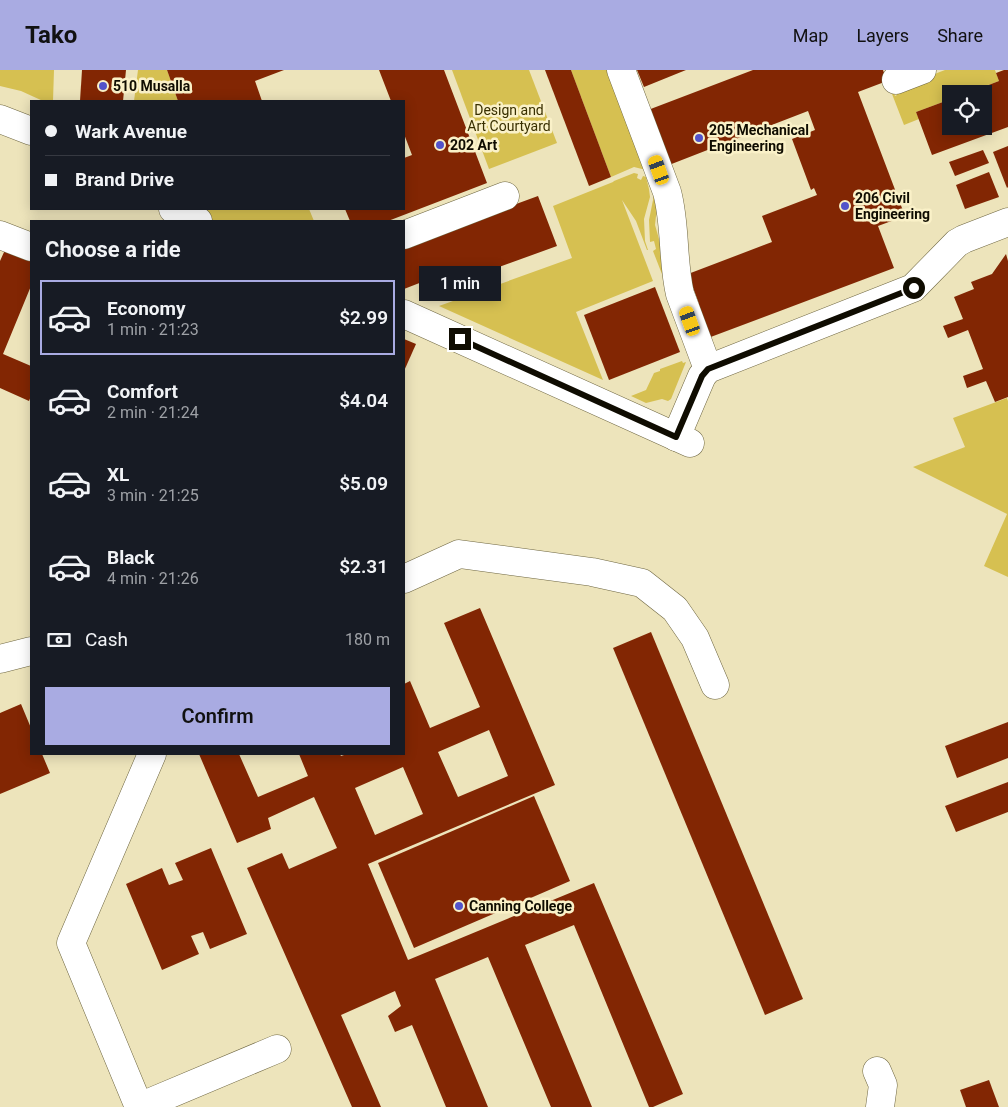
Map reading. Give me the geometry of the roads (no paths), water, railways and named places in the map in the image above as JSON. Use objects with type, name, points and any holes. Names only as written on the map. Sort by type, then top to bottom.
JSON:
[{"type":"street","points":[[621,70],[667,192],[672,220],[678,282],[682,299],[708,369]]},
{"type":"street","points":[[896,80],[922,70]]},
{"type":"street","points":[[0,119],[30,131]]},
{"type":"street","points":[[405,235],[505,196]]},
{"type":"street","points":[[175,210],[196,220]]},
{"type":"street","points":[[405,314],[683,440],[702,376],[708,369],[914,288],[957,243],[1008,222]]},
{"type":"street","points":[[0,234],[30,248]]},
{"type":"street","points":[[405,579],[460,554],[592,572],[642,583],[675,609],[694,638],[715,685]]},
{"type":"street","points":[[0,659],[30,651]]},
{"type":"street","points":[[152,755],[71,943],[139,1107],[277,1049]]},
{"type":"street","points":[[877,1071],[884,1085],[880,1107]]},
{"type":"place","name":"510 Musalla","points":[[103,86]]},
{"type":"place","name":"205 Mechanical Engineering","points":[[699,138]]},
{"type":"place","name":"202 Art","points":[[440,145]]},
{"type":"place","name":"206 Civil Engineering","points":[[845,206]]},
{"type":"place","name":"Canning College","points":[[459,906]]},
{"type":"park label","name":"Design and Art Courtyard","points":[[509,118]]}]
